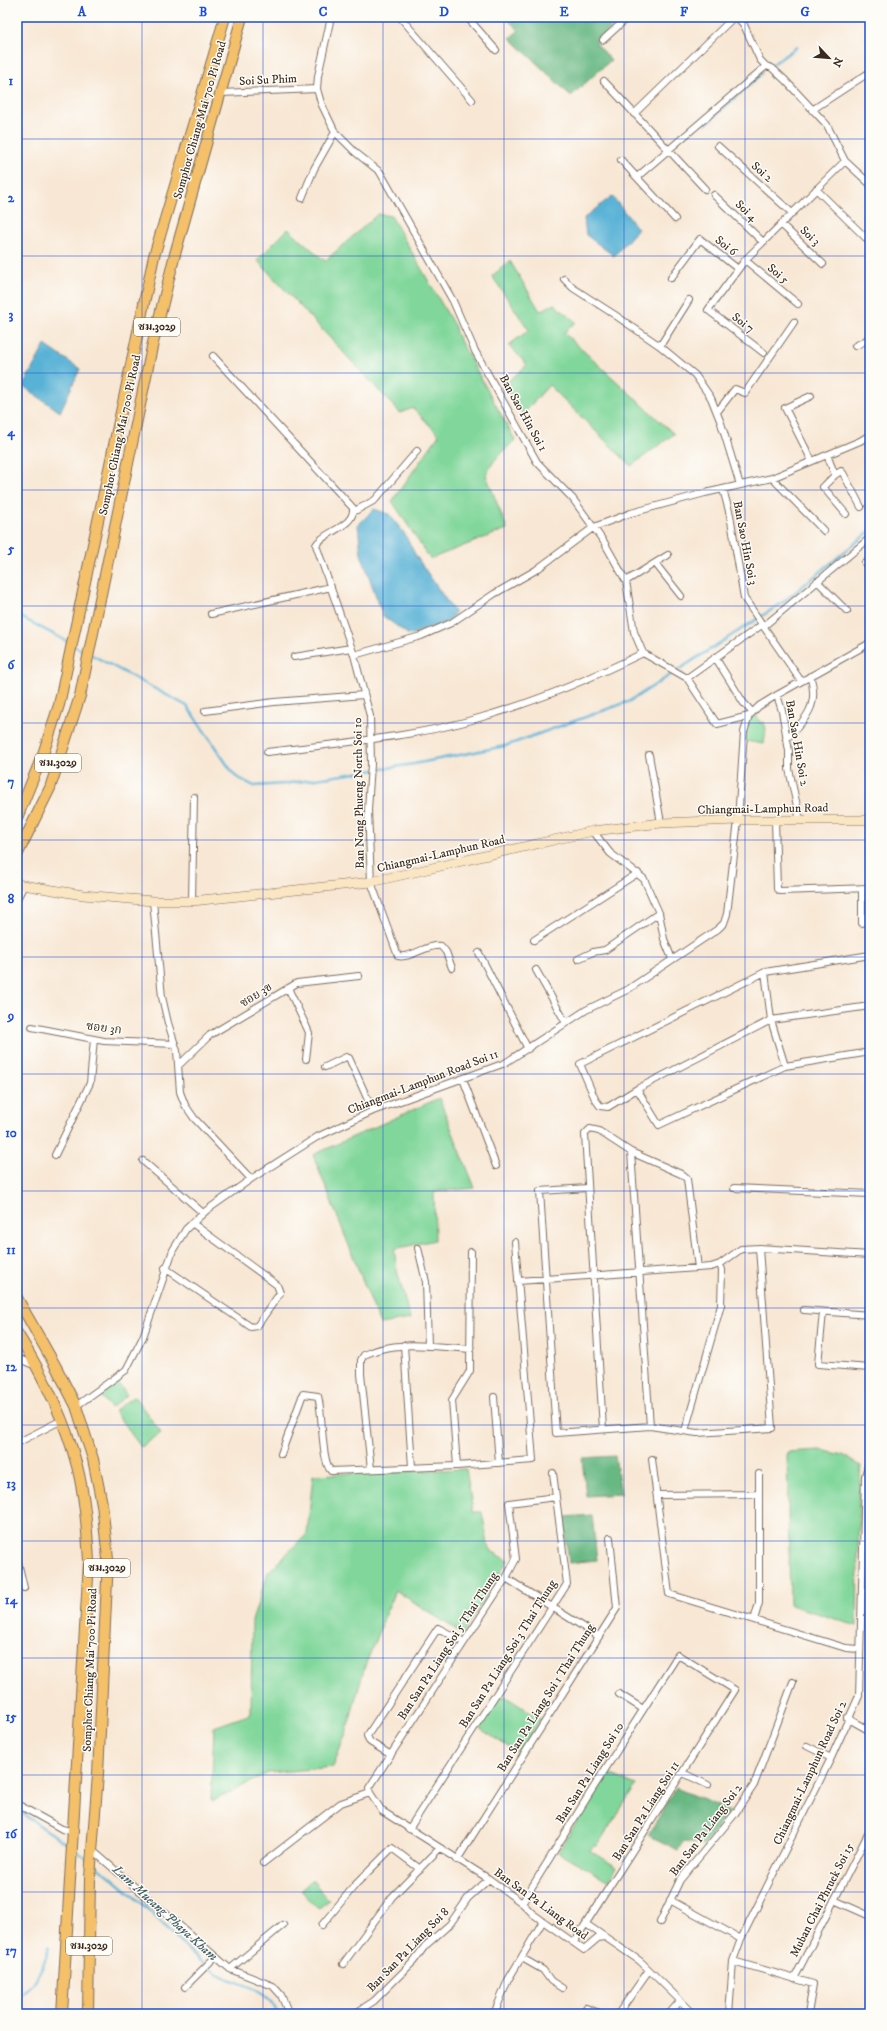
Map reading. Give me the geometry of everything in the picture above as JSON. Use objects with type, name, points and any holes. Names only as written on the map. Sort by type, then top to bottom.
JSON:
[{"type":"main road","name":"Somphot Chiang Mai 700 Pi Road","points":[[17,818],[45,747],[58,705],[154,256],[225,17]]},
{"type":"main road","name":"Somphot Chiang Mai 700 Pi Road","points":[[17,856],[50,788],[80,696],[152,347],[175,254],[242,17]]},
{"type":"main road","name":"Chiangmai-Lamphun Road","points":[[20,884],[83,895],[192,901],[371,882],[593,831],[661,823],[738,820],[870,820]]},
{"type":"main road","name":"Somphot Chiang Mai 700 Pi Road","points":[[17,1298],[76,1406],[93,1459],[102,1504],[108,1559],[98,1774],[90,1877],[88,2014]]},
{"type":"main road","name":"Somphot Chiang Mai 700 Pi Road","points":[[17,1333],[38,1367],[62,1420],[78,1467],[85,1512],[89,1561],[74,1837],[62,2012]]},
{"type":"street","points":[[317,89],[318,76],[330,17]]},
{"type":"street","points":[[400,17],[472,100]]},
{"type":"street","points":[[467,17],[496,50]]},
{"type":"street","points":[[603,40],[628,17]]},
{"type":"street","points":[[634,114],[734,17]]},
{"type":"street","points":[[737,17],[744,24],[760,60],[827,125],[845,161],[870,184]]},
{"type":"street","points":[[637,177],[768,67]]},
{"type":"street","points":[[812,110],[870,72]]},
{"type":"street","points":[[604,81],[705,190]]},
{"type":"street","name":"Soi Su Phim","points":[[220,93],[317,89]]},
{"type":"street","name":"Ban Sao Hin Soi 1","points":[[317,89],[321,104],[335,132],[355,152],[380,172],[453,301],[475,351],[498,389],[526,443],[538,462],[573,499],[594,527],[626,581],[634,632],[642,653]]},
{"type":"street","points":[[302,198],[314,169],[335,132]]},
{"type":"street","name":"Soi 2","points":[[718,146],[792,213]]},
{"type":"street","points":[[621,160],[675,218]]},
{"type":"street","points":[[738,269],[745,260],[845,161]]},
{"type":"street","points":[[816,190],[870,242]]},
{"type":"street","name":"Soi 4","points":[[714,195],[763,242]]},
{"type":"street","name":"Soi 3","points":[[781,224],[823,264]]},
{"type":"street","name":"Soi 6","points":[[670,278],[700,239],[738,269]]},
{"type":"street","name":"Soi 5","points":[[745,260],[798,304]]},
{"type":"street","name":"Soi 7","points":[[738,269],[708,310],[764,353]]},
{"type":"street","points":[[564,279],[572,288],[660,346],[695,375],[711,398],[740,485]]},
{"type":"street","points":[[660,346],[689,300]]},
{"type":"street","points":[[716,412],[735,389],[745,393],[794,322]]},
{"type":"street","points":[[855,346],[870,336]]},
{"type":"street","points":[[213,356],[347,500],[353,512],[375,500],[417,451]]},
{"type":"street","points":[[811,396],[785,408],[812,461]]},
{"type":"street","points":[[354,655],[421,636],[451,623],[494,594],[536,570],[594,527],[631,513],[772,478],[860,441],[870,435]]},
{"type":"street","points":[[827,455],[835,475]]},
{"type":"street","points":[[846,514],[823,487],[841,471],[861,507]]},
{"type":"street","points":[[772,478],[824,531]]},
{"type":"street","name":"Ban Sao Hin Soi 3","points":[[723,489],[730,516],[744,598],[764,625],[801,681]]},
{"type":"street","name":"Ban Nong Phueng North Soi 10","points":[[353,512],[347,522],[316,544],[354,655],[370,716],[371,764],[368,810],[371,882],[398,956],[403,957],[428,947],[441,946],[446,952],[452,968]]},
{"type":"street","points":[[687,678],[715,657],[764,625],[870,538]]},
{"type":"street","points":[[626,581],[668,555]]},
{"type":"street","points":[[655,563],[681,596]]},
{"type":"street","points":[[817,581],[847,612]]},
{"type":"street","points":[[211,614],[331,587]]},
{"type":"street","points":[[267,752],[371,739],[420,731],[479,718],[544,696],[642,653],[687,678],[717,724],[750,714],[777,695],[870,643]]},
{"type":"street","points":[[294,657],[351,648]]},
{"type":"street","points":[[715,657],[750,714]]},
{"type":"street","points":[[786,739],[802,724],[813,702],[814,688],[810,676]]},
{"type":"street","points":[[205,711],[274,702],[364,695]]},
{"type":"street","name":"Ban Sao Hin Soi 2","points":[[777,695],[782,711],[789,750],[789,769],[800,820]]},
{"type":"street","name":"Chiangmai-Lamphun Road Soi 11","points":[[76,1406],[126,1370],[143,1338],[173,1250],[192,1223],[203,1213],[251,1179],[317,1137],[373,1110],[500,1065],[528,1049],[566,1023],[627,990],[718,929],[724,923],[727,914],[738,820],[744,732],[750,714]]},
{"type":"street","points":[[649,755],[661,823]]},
{"type":"street","points":[[192,901],[194,797]]},
{"type":"street","points":[[775,820],[778,889],[782,891],[870,888]]},
{"type":"street","points":[[593,831],[610,852],[644,879],[659,913],[664,939],[672,959]]},
{"type":"street","points":[[534,940],[638,873]]},
{"type":"street","points":[[17,899],[20,884]]},
{"type":"street","points":[[862,889],[862,923]]},
{"type":"street","points":[[153,900],[162,997],[175,1044],[179,1065],[180,1092],[184,1105],[194,1118],[251,1179]]},
{"type":"street","points":[[578,959],[593,952],[606,950],[659,913]]},
{"type":"street","points":[[479,953],[528,1049]]},
{"type":"street","points":[[870,955],[765,972],[580,1064],[594,1099],[600,1106],[608,1107],[637,1090],[771,1020],[870,1006]]},
{"type":"street","points":[[536,970],[566,1023]]},
{"type":"street","points":[[765,972],[771,1020],[784,1066]]},
{"type":"street","name":"ซอย 3ข","points":[[179,1065],[210,1035],[297,983],[359,976]]},
{"type":"street","points":[[288,988],[309,1033],[306,1059]]},
{"type":"street","name":"ซอย 3ก","points":[[32,1027],[94,1039],[175,1044]]},
{"type":"street","points":[[55,1155],[90,1083],[94,1039]]},
{"type":"street","points":[[637,1090],[659,1125],[784,1066],[870,1052]]},
{"type":"street","points":[[324,1067],[340,1059],[346,1057],[350,1058],[373,1110]]},
{"type":"street","points":[[463,1079],[496,1166]]},
{"type":"street","points":[[603,1429],[585,1134],[590,1129],[599,1132],[631,1152],[681,1174],[687,1179],[698,1268]]},
{"type":"street","points":[[631,1152],[650,1426]]},
{"type":"street","points":[[143,1161],[203,1213]]},
{"type":"street","points":[[588,1188],[540,1191],[556,1433],[650,1426],[685,1431],[711,1432],[772,1428],[759,1248]]},
{"type":"street","points":[[734,1188],[870,1194]]},
{"type":"street","points":[[166,1268],[252,1327],[257,1326],[280,1293],[277,1285],[192,1223]]},
{"type":"street","points":[[281,1454],[303,1394],[318,1396],[323,1420],[325,1462],[331,1472],[457,1466],[533,1460],[515,1242]]},
{"type":"street","points":[[418,1248],[426,1282],[428,1346]]},
{"type":"street","points":[[518,1281],[698,1268],[720,1264],[741,1249],[759,1248],[870,1256]]},
{"type":"street","points":[[457,1466],[452,1400],[470,1371],[471,1252]]},
{"type":"street","points":[[685,1431],[721,1305],[722,1270],[720,1264]]},
{"type":"street","points":[[804,1310],[870,1315]]},
{"type":"street","points":[[822,1312],[818,1364],[870,1368]]},
{"type":"street","points":[[404,1345],[412,1467]]},
{"type":"street","points":[[372,1469],[361,1360],[364,1355],[388,1346],[404,1345],[471,1349]]},
{"type":"street","points":[[17,1358],[38,1367]]},
{"type":"street","points":[[494,1397],[499,1463]]},
{"type":"street","points":[[17,1443],[62,1420]]},
{"type":"street","name":"Chiangmai-Lamphun Road Soi 2","points":[[729,2014],[733,1961],[741,1939],[831,1758],[847,1718],[859,1696],[859,1650],[865,1476],[870,1459]]},
{"type":"street","points":[[652,1460],[669,1594],[846,1648],[859,1650]]},
{"type":"street","name":"Ban San Pa Liang Soi 3 Thai Thung","points":[[408,1829],[567,1584],[553,1473]]},
{"type":"street","points":[[754,1620],[759,1603],[759,1474]]},
{"type":"street","points":[[657,1495],[759,1494]]},
{"type":"street","name":"Ban San Pa Liang Soi 5 Thai Thung","points":[[370,1793],[369,1788],[506,1578],[516,1559],[509,1503],[556,1497]]},
{"type":"street","name":"Ban San Pa Liang Soi 1 Thai Thung","points":[[457,1860],[617,1608],[610,1538]]},
{"type":"street","points":[[17,1558],[24,1588]]},
{"type":"street","points":[[506,1578],[598,1636]]},
{"type":"street","points":[[391,1755],[370,1742],[367,1736],[438,1628],[464,1642]]},
{"type":"street","name":"Ban San Pa Liang Soi 10","points":[[522,1903],[678,1655],[735,1690]]},
{"type":"street","name":"Ban San Pa Liang Soi 2","points":[[660,1922],[670,1900],[687,1870],[734,1816],[754,1784],[793,1682]]},
{"type":"street","name":"Ban San Pa Liang Soi 11","points":[[574,1942],[735,1690]]},
{"type":"street","points":[[619,1694],[644,1709]]},
{"type":"street","points":[[847,1718],[870,1731]]},
{"type":"street","points":[[807,1746],[831,1758]]},
{"type":"street","points":[[683,1773],[708,1785]]},
{"type":"street","points":[[263,1863],[342,1803],[370,1793]]},
{"type":"street","name":"Ban San Pa Liang Road","points":[[370,1793],[382,1810],[408,1829],[489,1879],[522,1903],[543,1921],[574,1942],[586,1949],[598,1938],[605,1937],[640,1961],[694,2014]]},
{"type":"street","points":[[17,1804],[74,1837]]},
{"type":"street","name":"Muban Chai Phruek Soi 15","points":[[794,1979],[870,1830]]},
{"type":"street","points":[[322,1925],[356,1884],[392,1848],[420,1869]]},
{"type":"street","points":[[343,1964],[392,1897],[439,1849]]},
{"type":"street","points":[[92,1853],[213,1959],[230,1969],[273,1986],[281,1995],[289,2014]]},
{"type":"street","name":"Ban San Pa Liang Soi 8","points":[[354,2014],[374,2001],[413,1962],[425,1946],[450,1924],[468,1898],[489,1879]]},
{"type":"street","points":[[670,1900],[741,1939]]},
{"type":"street","points":[[834,1900],[870,1916]]},
{"type":"street","points":[[494,2014],[508,1980],[522,1958],[530,1940],[543,1921]]},
{"type":"street","points":[[586,1924],[605,1937]]},
{"type":"street","points":[[230,1969],[283,1925]]},
{"type":"street","points":[[522,1958],[542,1970],[551,1981],[562,1988]]},
{"type":"street","points":[[185,1987],[213,1959]]},
{"type":"street","points":[[733,1961],[813,1984],[808,2014]]},
{"type":"street","points":[[618,2014],[649,1970]]},
{"type":"street","points":[[669,2014],[680,2001]]},
{"type":"street","points":[[586,2008],[602,2014]]},
{"type":"green space","points":[[513,17],[622,17],[596,43],[611,60],[571,96],[510,38],[519,30],[509,21]]},
{"type":"green space","points":[[378,214],[391,216],[455,327],[456,333],[515,440],[494,461],[486,475],[507,529],[430,559],[392,501],[439,435],[413,408],[400,413],[257,260],[288,229],[325,261]]},
{"type":"green space","points":[[510,261],[540,311],[554,304],[576,322],[564,333],[674,434],[631,466],[549,385],[523,414],[504,385],[527,365],[509,345],[529,330],[492,276]]},
{"type":"green space","points":[[756,713],[760,723],[764,722],[766,729],[764,744],[745,741],[745,721]]},
{"type":"green space","points":[[439,1098],[475,1188],[434,1192],[435,1240],[394,1249],[397,1270],[410,1319],[380,1324],[313,1155]]},
{"type":"green space","points":[[118,1383],[127,1395],[111,1408],[101,1396]]},
{"type":"green space","points":[[134,1396],[161,1433],[141,1447],[114,1411]]},
{"type":"green space","points":[[820,1450],[843,1455],[861,1466],[859,1492],[857,1626],[790,1605],[787,1452]]},
{"type":"green space","points":[[615,1456],[621,1494],[586,1496],[582,1458]]},
{"type":"green space","points":[[466,1469],[473,1512],[482,1512],[489,1550],[508,1560],[463,1634],[395,1590],[365,1666],[346,1733],[333,1767],[268,1773],[211,1802],[214,1727],[251,1714],[252,1621],[268,1572],[307,1534],[313,1475]]},
{"type":"green space","points":[[592,1515],[597,1560],[569,1563],[563,1517]]},
{"type":"green space","points":[[501,1694],[541,1719],[519,1754],[479,1728]]},
{"type":"green space","points":[[607,1773],[636,1785],[597,1846],[594,1846],[590,1851],[617,1867],[609,1881],[558,1852]]},
{"type":"green space","points":[[676,1788],[730,1811],[704,1845],[684,1842],[678,1850],[648,1835]]},
{"type":"green space","points":[[312,1880],[329,1900],[318,1909],[301,1890]]},
{"type":"water","points":[[612,196],[638,229],[614,256],[586,235],[584,218]]},
{"type":"water","points":[[45,345],[80,369],[60,412],[23,386]]},
{"type":"water","points":[[374,509],[389,514],[404,533],[416,556],[455,613],[448,622],[409,635],[383,616],[361,554],[358,525]]},
{"type":"waterway","points":[[770,66],[797,47]]},
{"type":"waterway","points":[[706,124],[762,73]]},
{"type":"waterway","points":[[92,655],[187,706],[235,776],[254,786],[284,784],[414,764],[505,746],[630,701],[782,603],[870,531]]},
{"type":"waterway","points":[[17,615],[70,643]]},
{"type":"waterway","points":[[74,646],[86,652]]},
{"type":"waterway","name":"Lam Mueang Phaya Kham","points":[[17,1810],[70,1846]]},
{"type":"waterway","name":"Lam Mueang Phaya Kham","points":[[75,1850],[89,1860]]},
{"type":"waterway","name":"Lam Mueang Phaya Kham","points":[[94,1864],[134,1896],[192,1954],[211,1970],[260,1991],[272,2004],[278,2014]]},
{"type":"waterway","points":[[17,1999],[38,1976],[49,1946]]}]
